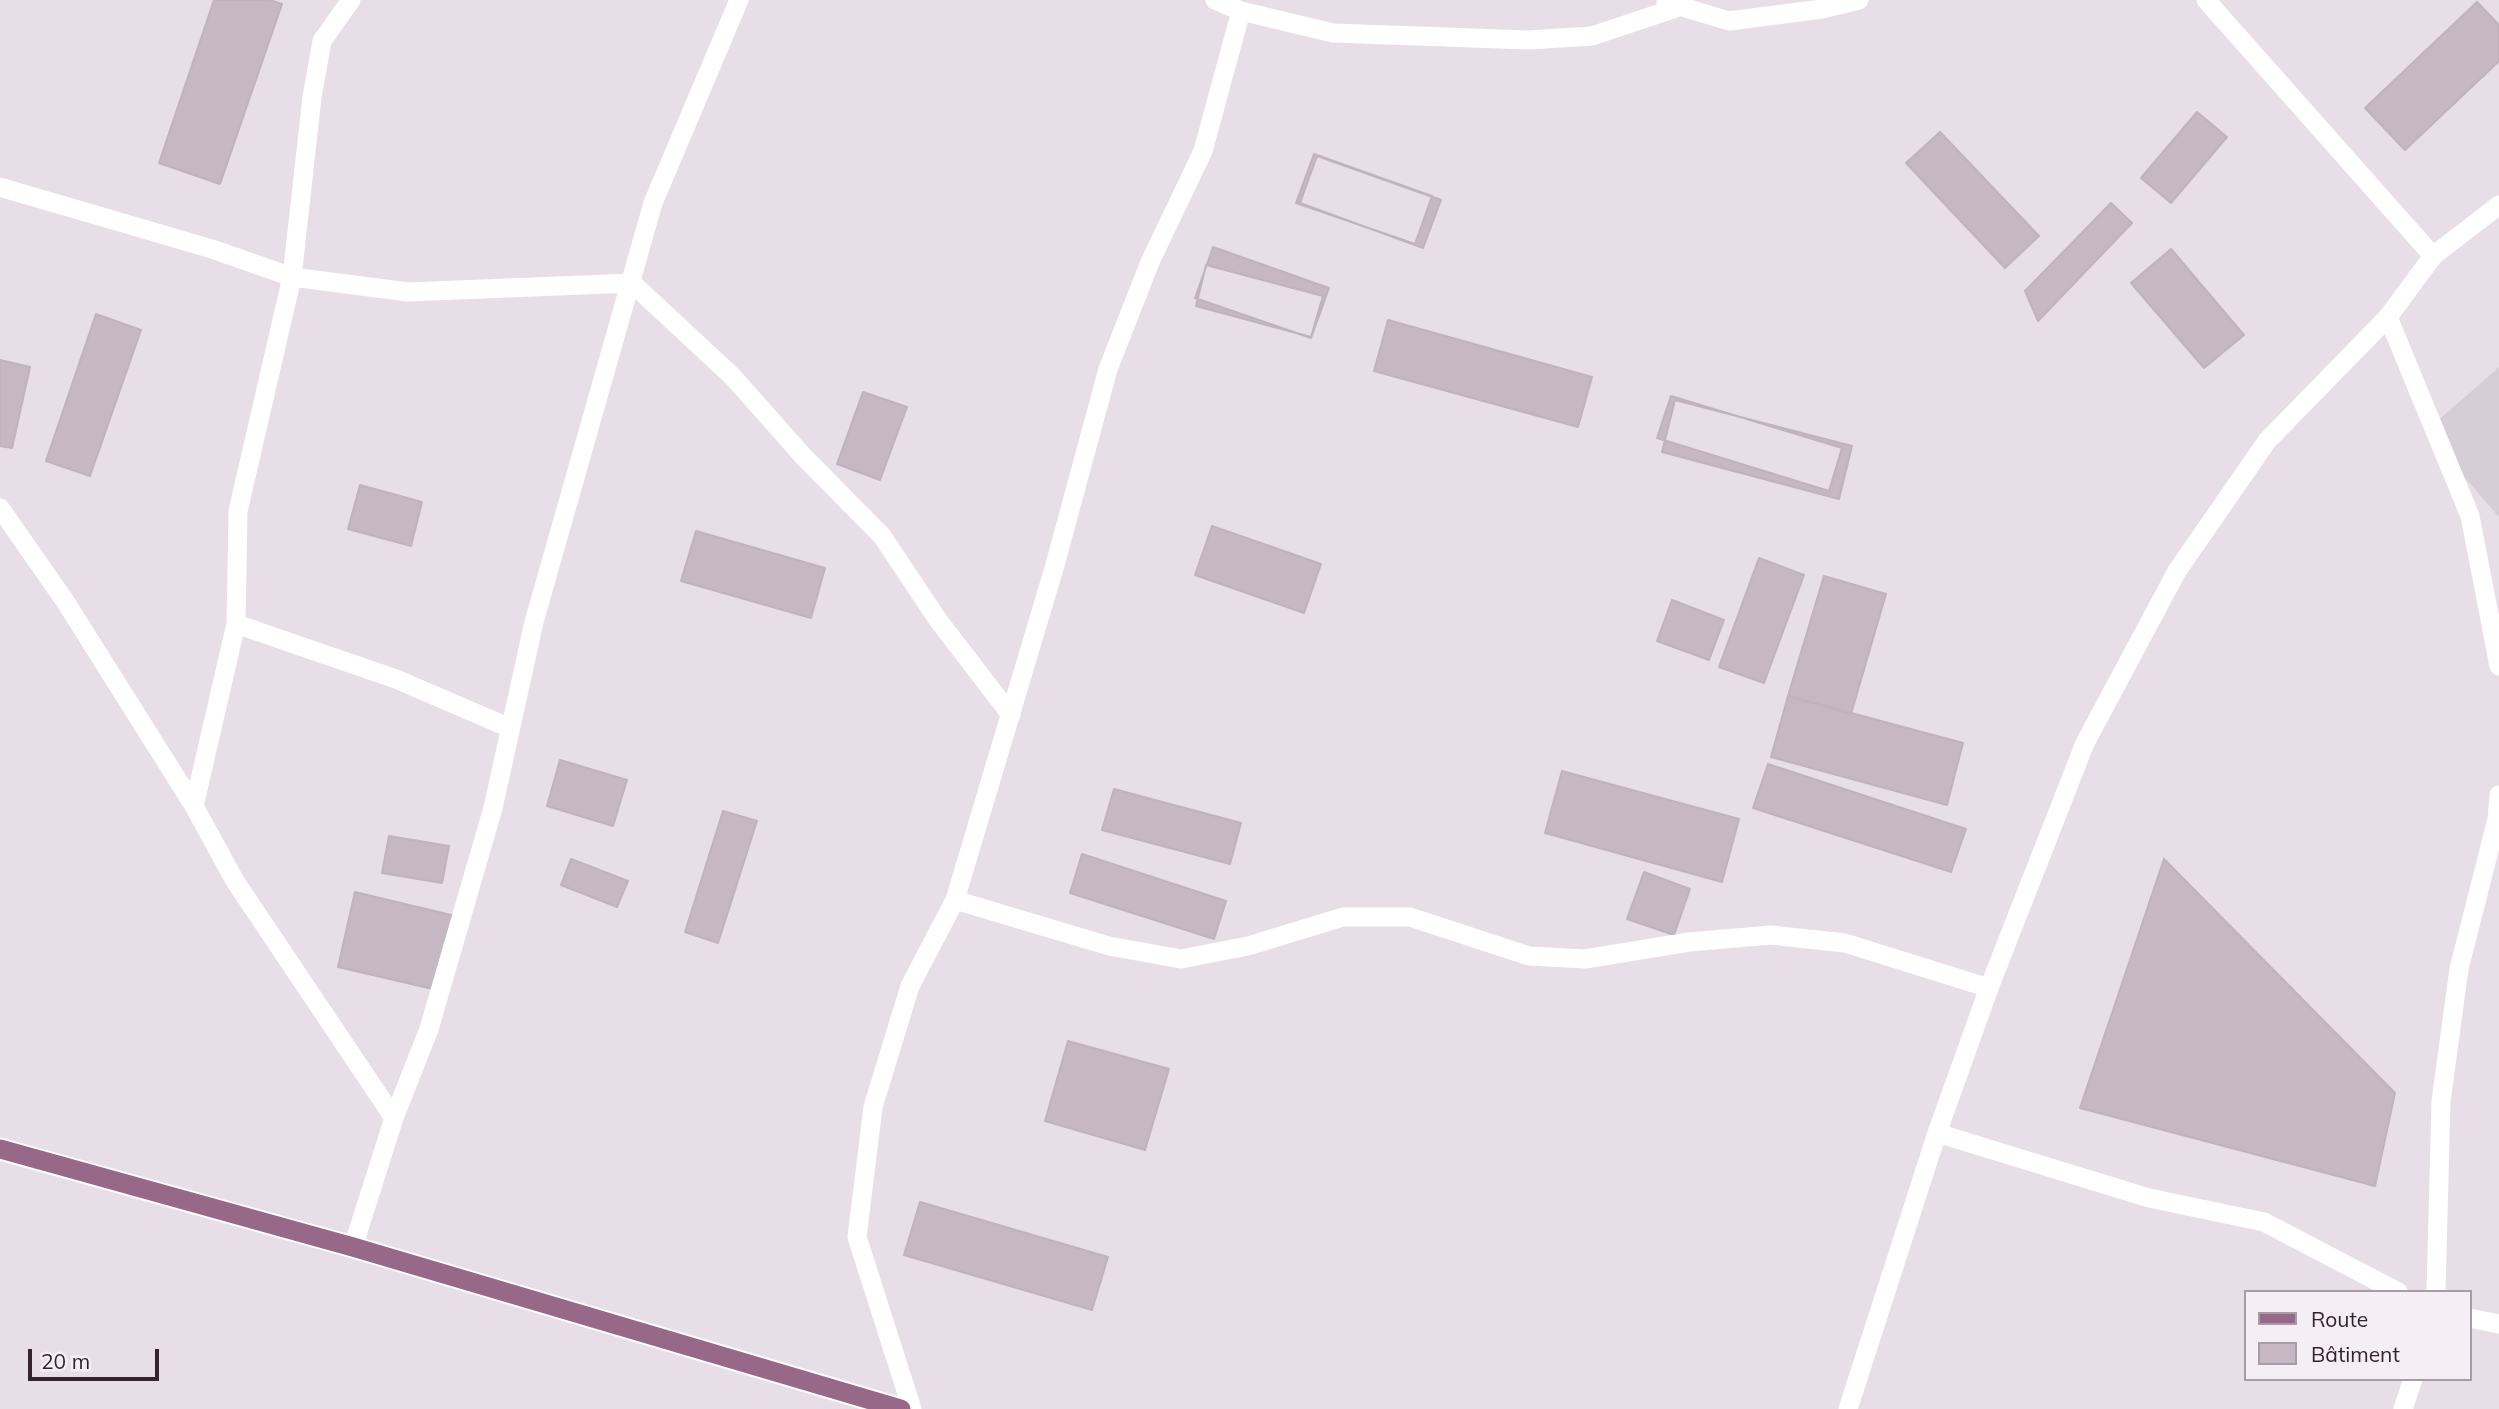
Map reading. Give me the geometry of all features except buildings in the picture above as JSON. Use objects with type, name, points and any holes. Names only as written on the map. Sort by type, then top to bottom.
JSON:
[{"type":"main road","points":[[0,1149],[353,1247],[901,1409]]},
{"type":"street","points":[[194,806],[236,624],[238,511],[292,277],[312,97],[322,41],[351,0]]},
{"type":"street","points":[[353,1247],[394,1118],[429,1030],[493,808],[534,622],[653,203],[739,0]]},
{"type":"street","points":[[1214,0],[1241,10],[1332,33],[1529,40],[1592,36],[1669,4],[1729,21],[1822,9],[1859,0]]},
{"type":"street","points":[[2206,0],[2433,256]]},
{"type":"street","points":[[912,1409],[857,1237],[873,1107],[910,986],[955,900],[1011,715],[1108,369],[1150,261],[1203,151],[1241,10]]},
{"type":"street","points":[[0,187],[212,249],[292,277],[408,292],[632,283],[733,377],[803,456],[882,536],[938,620],[1011,715]]},
{"type":"street","points":[[1848,1409],[1937,1133],[1989,988],[2085,743],[2177,571],[2267,441],[2389,317],[2433,256],[2499,205]]},
{"type":"street","points":[[2389,317],[2469,516],[2499,666]]},
{"type":"street","points":[[0,508],[65,601],[194,806],[235,881],[394,1118]]},
{"type":"street","points":[[236,624],[397,679],[510,728]]},
{"type":"street","points":[[2436,1290],[2441,1187],[2441,1101],[2459,970],[2497,819],[2499,796]]},
{"type":"street","points":[[955,900],[1109,946],[1181,959],[1248,946],[1343,917],[1410,917],[1529,956],[1586,959],[1689,942],[1770,935],[1846,943],[1989,988]]},
{"type":"street","points":[[1937,1133],[2149,1198],[2264,1222],[2394,1290]]},
{"type":"street","points":[[2471,1318],[2499,1324]]},
{"type":"street","points":[[2403,1409],[2412,1381]]},
{"type":"shaded area","points":[[2499,367],[2499,517],[2425,432]]}]
